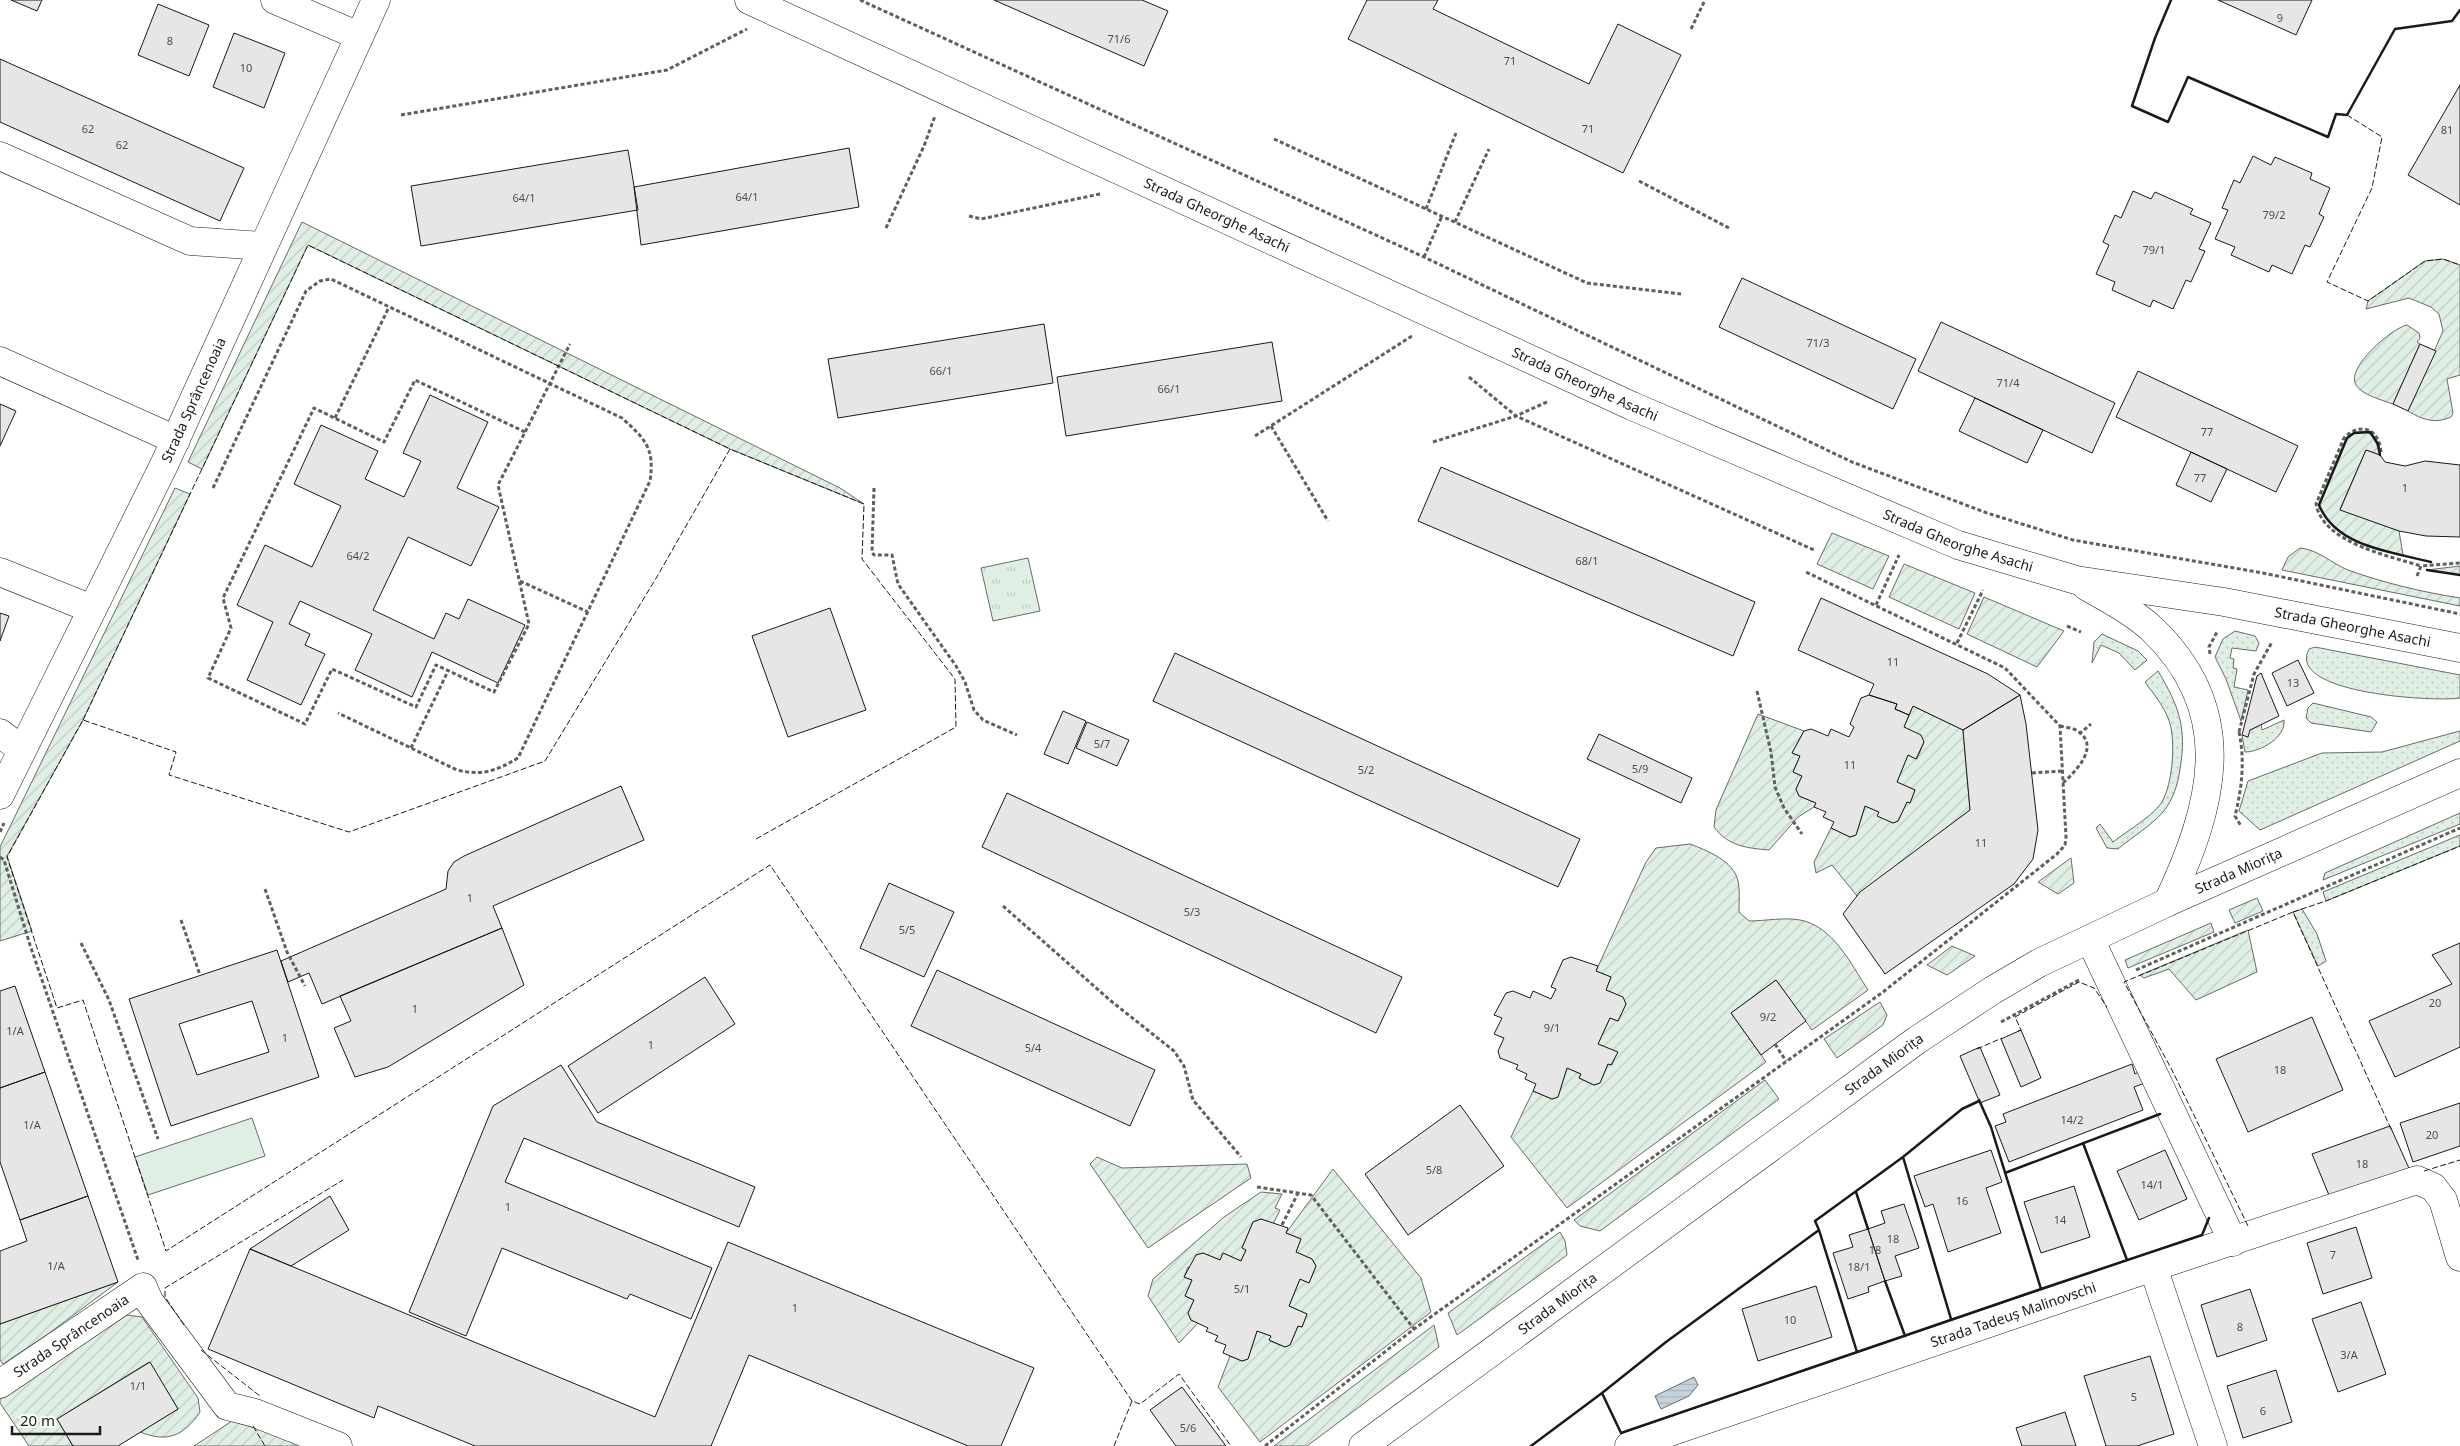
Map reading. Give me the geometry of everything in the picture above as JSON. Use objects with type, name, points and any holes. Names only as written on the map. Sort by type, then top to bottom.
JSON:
[{"type":"main road","points":[[275,0],[359,36]]},
{"type":"main road","name":"Strada Sprâncenoaia","points":[[0,795],[176,440],[376,0]]},
{"type":"main road","name":"Strada Gheorghe Asachi","points":[[749,0],[1632,406],[1958,545],[2076,580],[2224,602],[2460,648]]},
{"type":"main road","points":[[0,156],[190,241],[263,246]]},
{"type":"main road","points":[[0,361],[176,440]]},
{"type":"main road","points":[[0,572],[92,609]]},
{"type":"main road","points":[[2076,580],[2151,628],[2178,657],[2194,685],[2204,716],[2212,751],[2204,809],[2186,865],[2168,902]]},
{"type":"main road","points":[[0,733],[22,750]]},
{"type":"main road","name":"Strada Miorița","points":[[1363,1446],[1917,1040],[1993,990],[2090,939],[2168,902],[2460,773]]},
{"type":"main road","points":[[2090,939],[2233,1242]]},
{"type":"main road","name":"Strada Tadeuș Malinovschi","points":[[1629,1446],[2153,1267],[2418,1180],[2433,1187],[2443,1200],[2460,1256]]},
{"type":"main road","points":[[2153,1267],[2213,1446]]},
{"type":"main road","name":"Strada Sprâncenoaia","points":[[0,1384],[144,1287],[149,1301],[227,1406],[255,1413],[338,1446]]},
{"type":"path","points":[[860,0],[1424,257],[1852,462],[1987,513],[2073,540],[2262,573],[2460,614]]},
{"type":"path","points":[[1691,29],[1705,0]]},
{"type":"path","points":[[401,116],[667,70],[748,29]]},
{"type":"path","points":[[886,228],[947,92]]},
{"type":"path","points":[[1426,209],[1456,133]]},
{"type":"path","points":[[1274,139],[1587,284],[1681,294]]},
{"type":"path","points":[[1455,222],[1489,149]]},
{"type":"path","points":[[1639,181],[1729,228]]},
{"type":"path","points":[[969,216],[981,219],[1105,193]]},
{"type":"path","points":[[1424,257],[1442,216]]},
{"type":"path","points":[[213,488],[306,291],[320,281],[331,278],[622,418],[649,446],[653,462],[650,481],[518,758],[500,769],[475,774],[457,770],[338,712]]},
{"type":"path","points":[[335,418],[389,306]]},
{"type":"path","points":[[1255,436],[1416,334],[1438,316]]},
{"type":"path","points":[[525,432],[415,380],[384,442],[314,408],[223,598],[231,628],[208,678],[305,724],[332,669],[416,707],[436,665],[494,692],[529,624],[498,485],[570,344]]},
{"type":"path","points":[[1469,377],[1516,416],[1814,550]]},
{"type":"path","points":[[1433,442],[1516,416],[1554,398]]},
{"type":"path","points":[[1271,426],[1328,521]]},
{"type":"path","points":[[2381,452],[2378,436],[2373,432],[2361,429],[2349,433],[2344,438],[2316,504],[2318,513],[2327,525],[2358,546],[2421,566],[2460,563]]},
{"type":"path","points":[[874,488],[874,555],[892,555],[898,584],[956,666],[979,716],[1018,735]]},
{"type":"path","points":[[1876,605],[1900,554]]},
{"type":"path","points":[[2417,576],[2421,566]]},
{"type":"path","points":[[1806,572],[1957,643],[2005,668],[2060,726],[2076,730],[2085,741],[2086,754],[2080,768],[2063,783]]},
{"type":"path","points":[[520,581],[588,612]]},
{"type":"path","points":[[1957,643],[1983,590]]},
{"type":"path","points":[[2067,626],[2081,632]]},
{"type":"path","points":[[2239,732],[2254,674],[2272,642]]},
{"type":"path","points":[[411,748],[448,670]]},
{"type":"path","points":[[1757,691],[1771,752],[1775,787],[1784,808],[1802,834]]},
{"type":"path","points":[[2080,734],[2091,724]]},
{"type":"path","points":[[1265,1446],[1414,1329],[1882,992],[2057,854],[2065,845],[2066,837],[2060,726]]},
{"type":"path","points":[[2032,773],[2062,771]]},
{"type":"path","points":[[2279,909],[2306,894],[2460,828]]},
{"type":"path","points":[[0,857],[4,860],[33,954],[138,1260]]},
{"type":"path","points":[[265,889],[287,952],[304,986]]},
{"type":"path","points":[[1004,906],[1111,1001],[1174,1051],[1184,1066],[1193,1100],[1241,1157]]},
{"type":"path","points":[[181,920],[200,975]]},
{"type":"path","points":[[81,944],[110,1000],[158,1139]]},
{"type":"path","points":[[1775,1044],[1786,1061]]},
{"type":"path","points":[[1257,1187],[1311,1195],[1414,1329]]},
{"type":"path","points":[[1282,1225],[1298,1193]]},
{"type":"green space","points":[[302,222],[840,488],[864,504],[730,449],[308,245],[202,469],[188,462]]},
{"type":"green space","points":[[2443,259],[2460,265],[2460,375],[2447,379],[2453,413],[2451,417],[2434,421],[2424,419],[2408,411],[2443,331],[2439,314],[2431,307],[2409,298],[2366,309],[2368,301],[2425,261]]},
{"type":"green space","points":[[2407,325],[2419,333],[2420,338],[2417,342],[2420,344],[2393,404],[2363,392],[2356,385],[2354,378],[2363,359],[2381,341],[2391,333]]},
{"type":"green space","points":[[2364,431],[2374,436],[2380,455],[2366,450],[2340,509],[2399,531],[2403,555],[2366,545],[2343,534],[2325,517],[2319,505],[2347,438],[2354,433]]},
{"type":"green space","points":[[175,488],[190,494],[83,720],[7,856],[32,931],[0,941],[0,847]]},
{"type":"green space","points":[[1832,533],[1889,556],[1873,589],[1817,564]]},
{"type":"green space","points":[[2300,548],[2319,554],[2348,570],[2375,579],[2417,590],[2460,598],[2460,606],[2282,570],[2288,557]]},
{"type":"green space","points":[[1028,558],[1040,611],[993,621],[981,568]]},
{"type":"green space","points":[[1904,564],[1975,593],[1959,629],[1889,597]]},
{"type":"green space","points":[[2460,566],[2460,575],[2427,570]]},
{"type":"green space","points":[[1984,597],[2064,631],[2037,667],[1967,634]]},
{"type":"green space","points":[[2235,631],[2255,636],[2259,643],[2256,651],[2232,648],[2230,658],[2234,659],[2233,668],[2237,669],[2234,687],[2248,690],[2241,721],[2226,679],[2215,657],[2223,639]]},
{"type":"green space","points":[[2102,634],[2138,651],[2147,660],[2135,670],[2119,653],[2101,645],[2092,663],[2094,642]]},
{"type":"green space","points":[[2315,647],[2460,675],[2460,698],[2395,696],[2366,692],[2340,685],[2319,676],[2308,664],[2309,649]]},
{"type":"green space","points":[[2158,671],[2176,707],[2182,729],[2182,754],[2176,786],[2167,807],[2153,822],[2118,849],[2107,848],[2096,828],[2100,824],[2113,842],[2159,806],[2169,784],[2173,755],[2171,728],[2164,710],[2145,682]]},
{"type":"green space","points":[[2313,703],[2371,717],[2377,722],[2371,732],[2311,723],[2306,718],[2308,708]]},
{"type":"green space","points":[[1913,706],[1963,730],[1970,810],[1857,896],[1832,865],[1816,873],[1814,862],[1831,828],[1850,837],[1856,835],[1865,806],[1879,812],[1878,816],[1893,823],[1898,821],[1907,802],[1910,803],[1915,790],[1897,782],[1908,755],[1917,759],[1924,742],[1904,727]]},
{"type":"green space","points":[[1758,714],[1804,731],[1792,753],[1800,756],[1793,772],[1802,776],[1796,789],[1799,796],[1816,803],[1814,807],[1798,817],[1769,850],[1738,845],[1725,838],[1714,827],[1716,810]]},
{"type":"green space","points":[[2284,720],[2284,726],[2277,738],[2265,746],[2245,752],[2242,735],[2261,724],[2262,730]]},
{"type":"green space","points":[[2460,731],[2460,741],[2260,830],[2239,811],[2248,781],[2322,753],[2382,752]]},
{"type":"green space","points":[[2460,813],[2460,824],[2323,880],[2325,873]]},
{"type":"green space","points":[[2460,835],[2460,846],[2326,901],[2323,892]]},
{"type":"green space","points":[[1690,844],[1718,857],[1731,868],[1738,881],[1739,912],[1749,921],[1788,919],[1812,924],[1832,938],[1848,958],[1868,990],[1812,1030],[1776,980],[1731,1013],[1766,1062],[1567,1208],[1511,1137],[1533,1091],[1552,1099],[1558,1097],[1567,1068],[1581,1074],[1579,1078],[1594,1085],[1600,1083],[1608,1064],[1612,1065],[1617,1052],[1598,1044],[1610,1018],[1618,1021],[1626,1004],[1622,997],[1606,990],[1611,977],[1596,971],[1646,862],[1656,848]]},
{"type":"green space","points":[[2071,858],[2074,883],[2058,894],[2038,882]]},
{"type":"green space","points":[[2257,898],[2263,911],[2235,923],[2229,910]]},
{"type":"green space","points":[[2302,909],[2317,934],[2326,961],[2318,966],[2293,912]]},
{"type":"green space","points":[[2211,923],[2214,932],[2128,968],[2125,960]]},
{"type":"green space","points":[[2248,930],[2257,972],[2196,1000],[2169,969],[2144,978],[2140,975]]},
{"type":"green space","points":[[1952,946],[1975,956],[1947,975],[1927,965]]},
{"type":"green space","points":[[1880,1002],[1887,1015],[1883,1025],[1837,1058],[1824,1039]]},
{"type":"green space","points":[[1765,1080],[1779,1099],[1600,1231],[1580,1226],[1574,1220]]},
{"type":"green space","points":[[252,1118],[265,1156],[148,1195],[135,1157]]},
{"type":"green space","points":[[1097,1157],[1122,1168],[1247,1164],[1251,1178],[1148,1248],[1090,1164]]},
{"type":"green space","points":[[1333,1169],[1421,1278],[1431,1312],[1260,1442],[1218,1387],[1230,1356],[1242,1361],[1248,1359],[1257,1331],[1271,1336],[1270,1341],[1285,1347],[1290,1345],[1298,1326],[1302,1327],[1307,1314],[1289,1306],[1300,1279],[1309,1283],[1316,1266],[1312,1259],[1296,1252],[1301,1239],[1286,1233]]},
{"type":"green space","points":[[1261,1192],[1282,1194],[1275,1208],[1280,1210],[1273,1224],[1261,1219],[1253,1222],[1242,1248],[1246,1250],[1241,1261],[1223,1253],[1220,1260],[1203,1253],[1196,1255],[1191,1268],[1188,1267],[1184,1277],[1192,1280],[1185,1296],[1194,1300],[1188,1313],[1191,1320],[1198,1323],[1179,1343],[1148,1296],[1153,1279],[1224,1217]]},
{"type":"green space","points":[[1560,1232],[1565,1241],[1567,1255],[1457,1335],[1448,1313]]},
{"type":"green space","points":[[118,1282],[48,1334],[3,1364],[0,1360],[0,1324]]},
{"type":"green space","points":[[127,1315],[142,1317],[198,1398],[200,1412],[188,1427],[174,1435],[159,1437],[140,1432],[178,1409],[149,1362],[57,1419],[73,1446],[29,1446],[0,1403],[0,1398]]},
{"type":"green space","points":[[1434,1325],[1439,1347],[1307,1446],[1274,1446]]},
{"type":"green space","points":[[232,1421],[315,1446],[194,1446]]},
{"type":"shaded area","points":[[1694,1377],[1698,1385],[1689,1396],[1661,1409],[1655,1396]]},
{"type":"building","points":[[11,0],[42,0],[37,11]]},
{"type":"building","points":[[994,0],[1142,0],[1168,11],[1144,66]]},
{"type":"building","points":[[1367,0],[1438,0],[1433,9],[1589,84],[1618,24],[1681,55],[1623,173],[1348,39]]},
{"type":"building","points":[[2218,0],[2312,0],[2296,35]]},
{"type":"building","points":[[158,4],[209,25],[189,76],[138,55]]},
{"type":"building","points":[[234,33],[285,53],[264,108],[213,87]]},
{"type":"building","points":[[0,59],[244,168],[220,221],[0,122]]},
{"type":"building","points":[[2460,85],[2460,205],[2408,175]]},
{"type":"building","points":[[849,148],[859,207],[641,245],[634,187]]},
{"type":"building","points":[[628,150],[638,210],[421,246],[411,186]]},
{"type":"building","points":[[2253,156],[2271,165],[2275,157],[2312,173],[2310,179],[2330,188],[2319,214],[2324,217],[2310,247],[2305,245],[2292,274],[2272,265],[2269,272],[2231,255],[2235,247],[2215,239],[2228,210],[2222,208],[2234,180],[2240,183]]},
{"type":"building","points":[[2133,191],[2151,199],[2155,192],[2193,209],[2190,214],[2211,223],[2199,249],[2205,251],[2191,282],[2186,280],[2173,309],[2153,300],[2150,307],[2112,290],[2115,282],[2096,274],[2109,245],[2103,242],[2115,215],[2121,218]]},
{"type":"building","points":[[1742,278],[1916,359],[1893,409],[1719,327]]},
{"type":"building","points":[[1941,322],[2115,403],[2092,453],[1918,371]]},
{"type":"building","points":[[1044,324],[1053,383],[838,418],[828,359]]},
{"type":"building","points":[[1272,342],[1282,401],[1066,436],[1057,377]]},
{"type":"building","points":[[2420,344],[2436,351],[2408,411],[2393,404]]},
{"type":"building","points":[[2138,371],[2298,446],[2276,492],[2116,417]]},
{"type":"building","points":[[430,395],[488,422],[457,488],[499,507],[471,566],[408,537],[373,610],[434,639],[446,613],[459,619],[468,599],[525,625],[498,683],[432,652],[412,697],[355,670],[372,634],[300,601],[289,624],[310,634],[305,645],[325,654],[301,705],[247,680],[273,622],[237,605],[265,545],[312,567],[341,506],[294,484],[321,425],[378,451],[365,479],[404,497],[421,461],[403,453]]},
{"type":"building","points":[[1975,398],[2043,430],[2027,463],[1959,431]]},
{"type":"building","points":[[0,404],[16,411],[0,446]]},
{"type":"building","points":[[2366,450],[2380,455],[2385,462],[2405,466],[2425,461],[2460,465],[2460,537],[2426,536],[2399,531],[2340,510]]},
{"type":"building","points":[[2191,452],[2227,469],[2211,502],[2176,485]]},
{"type":"building","points":[[1441,467],[1755,602],[1733,656],[1418,521]]},
{"type":"building","points":[[1821,598],[1988,674],[2020,695],[1963,730],[1913,706],[1909,715],[1895,709],[1897,704],[1869,695],[1874,684],[1798,650]]},
{"type":"building","points":[[830,608],[866,710],[788,737],[752,636]]},
{"type":"building","points":[[0,613],[9,616],[0,641]]},
{"type":"building","points":[[1175,653],[1580,839],[1558,887],[1153,701]]},
{"type":"building","points":[[2298,660],[2314,693],[2287,706],[2272,673]]},
{"type":"building","points":[[2261,673],[2279,716],[2250,730],[2248,737],[2242,735],[2257,676]]},
{"type":"building","points":[[1869,695],[1897,704],[1895,709],[1909,715],[1904,727],[1921,735],[1924,742],[1916,759],[1908,755],[1897,782],[1915,790],[1910,803],[1907,802],[1898,821],[1893,823],[1877,816],[1879,812],[1865,806],[1856,835],[1850,837],[1831,828],[1834,822],[1823,817],[1826,812],[1814,807],[1816,803],[1799,796],[1796,789],[1802,776],[1793,772],[1800,756],[1792,753],[1804,731],[1811,729],[1828,736],[1831,729],[1849,737],[1854,727],[1850,724],[1861,698]]},
{"type":"building","points":[[2020,695],[2026,724],[2038,830],[2033,859],[2014,884],[1885,974],[1843,914],[1860,892],[1970,810],[1963,730]]},
{"type":"building","points":[[1063,711],[1086,721],[1068,764],[1044,754]]},
{"type":"building","points":[[1087,722],[1129,740],[1117,766],[1076,748]]},
{"type":"building","points":[[1599,734],[1692,778],[1681,803],[1587,759]]},
{"type":"building","points":[[621,786],[644,840],[493,906],[502,928],[322,1004],[309,973],[288,982],[281,961],[446,889],[448,871],[454,862],[464,856]]},
{"type":"building","points":[[1007,793],[1402,977],[1376,1033],[982,847]]},
{"type":"building","points":[[889,883],[954,912],[924,977],[860,948]]},
{"type":"building","points":[[502,928],[524,985],[388,1067],[355,1077],[334,1028],[351,1021],[340,996]]},
{"type":"building","points":[[2460,943],[2460,1047],[2395,1077],[2369,1021],[2452,984],[2432,955]]},
{"type":"building","points":[[277,950],[319,1077],[171,1126],[129,999]],"holes":[[[252,1001],[269,1052],[197,1075],[179,1024]]]},
{"type":"building","points":[[1571,957],[1598,966],[1596,971],[1611,977],[1606,990],[1623,997],[1626,1004],[1618,1021],[1610,1018],[1598,1044],[1618,1052],[1611,1065],[1608,1064],[1600,1083],[1594,1085],[1579,1078],[1581,1074],[1567,1068],[1558,1097],[1552,1099],[1533,1091],[1536,1084],[1525,1079],[1527,1074],[1516,1069],[1518,1065],[1500,1058],[1498,1051],[1504,1038],[1494,1034],[1502,1018],[1494,1015],[1506,993],[1513,991],[1530,998],[1533,991],[1551,999],[1556,989],[1551,987],[1563,960]]},
{"type":"building","points":[[937,970],[1155,1070],[1130,1126],[911,1026]]},
{"type":"building","points":[[705,977],[735,1024],[598,1113],[568,1066]]},
{"type":"building","points":[[1776,980],[1806,1021],[1761,1055],[1731,1013]]},
{"type":"building","points":[[15,986],[45,1072],[0,1088],[0,991]]},
{"type":"building","points":[[2312,1017],[2343,1090],[2248,1132],[2216,1059]]},
{"type":"building","points":[[2021,1030],[2041,1078],[2021,1087],[2001,1039]]},
{"type":"building","points":[[1980,1047],[2000,1095],[1980,1103],[1960,1056]]},
{"type":"building","points":[[2132,1064],[2135,1074],[2140,1071],[2145,1083],[2134,1087],[2143,1110],[2009,1162],[1995,1126],[2006,1122],[2003,1114]]},
{"type":"building","points":[[561,1065],[597,1122],[755,1187],[739,1227],[524,1138],[505,1182],[712,1268],[691,1319],[630,1294],[627,1299],[502,1248],[466,1336],[409,1312],[493,1106]]},
{"type":"building","points":[[45,1072],[88,1196],[20,1220],[0,1162],[0,1088]]},
{"type":"building","points":[[2460,1103],[2460,1146],[2413,1162],[2400,1123]]},
{"type":"building","points":[[1460,1105],[1504,1166],[1408,1235],[1365,1174]]},
{"type":"building","points":[[2390,1126],[2412,1175],[2331,1200],[2312,1154]]},
{"type":"building","points":[[1991,1150],[2002,1182],[1986,1188],[2001,1233],[1948,1252],[1933,1204],[1925,1207],[1914,1176]]},
{"type":"building","points":[[2165,1150],[2187,1199],[2139,1220],[2117,1171]]},
{"type":"building","points":[[2074,1186],[2090,1237],[2041,1253],[2024,1202]]},
{"type":"building","points":[[88,1196],[118,1282],[0,1324],[0,1251],[27,1241],[20,1220]]},
{"type":"building","points":[[330,1196],[349,1230],[291,1266],[250,1249]]},
{"type":"building","points":[[1904,1204],[1919,1248],[1895,1256],[1902,1276],[1885,1281],[1868,1229],[1885,1223],[1881,1211]]},
{"type":"building","points":[[1261,1219],[1288,1228],[1286,1233],[1301,1239],[1296,1252],[1312,1259],[1316,1266],[1309,1283],[1300,1279],[1289,1306],[1307,1314],[1302,1327],[1298,1326],[1290,1345],[1285,1347],[1269,1340],[1271,1336],[1257,1331],[1248,1359],[1242,1361],[1223,1353],[1226,1345],[1215,1341],[1218,1336],[1206,1331],[1208,1328],[1191,1320],[1188,1313],[1194,1300],[1185,1296],[1192,1280],[1184,1277],[1196,1255],[1203,1253],[1220,1260],[1223,1253],[1241,1261],[1246,1250],[1242,1248],[1253,1222]]},
{"type":"building","points":[[2356,1227],[2372,1278],[2323,1294],[2307,1243]]},
{"type":"building","points":[[1868,1229],[1885,1281],[1868,1287],[1869,1292],[1848,1299],[1833,1253],[1853,1247],[1849,1235]]},
{"type":"building","points":[[728,1242],[1034,1368],[1001,1446],[968,1446],[749,1355],[711,1446],[475,1446],[378,1406],[374,1418],[208,1349],[250,1249],[655,1417]]},
{"type":"building","points":[[1816,1286],[1832,1337],[1758,1361],[1742,1309]]},
{"type":"building","points":[[2250,1289],[2267,1340],[2217,1357],[2201,1305]]},
{"type":"building","points":[[2361,1302],[2386,1374],[2338,1392],[2312,1319]]},
{"type":"building","points":[[2150,1356],[2174,1434],[2137,1446],[2106,1446],[2084,1376]]},
{"type":"building","points":[[150,1362],[178,1409],[118,1446],[73,1446],[57,1419]]},
{"type":"building","points":[[2276,1370],[2292,1422],[2243,1438],[2227,1386]]},
{"type":"building","points":[[1182,1387],[1226,1446],[1176,1446],[1150,1410]]},
{"type":"building","points":[[2065,1412],[2076,1446],[2022,1446],[2016,1428]]},
{"type":"fence","points":[[2347,115],[2382,137],[2372,188],[2327,282],[2368,301],[2425,261],[2443,259],[2460,265]]},
{"type":"fence","points":[[83,720],[308,245],[730,449]]},
{"type":"fence","points":[[756,839],[956,727],[955,679],[862,559],[864,504],[730,449],[658,575],[545,761],[349,832],[169,775],[176,752],[83,720],[7,857],[57,1008],[83,1000],[166,1251],[770,865],[1132,1401]]},
{"type":"fence","points":[[2391,1129],[2293,912],[2326,901],[2460,846]]},
{"type":"fence","points":[[2248,1226],[2172,1070],[2124,982],[2293,912]]},
{"type":"fence","points":[[2018,1031],[2021,1030],[2015,1017],[2079,982],[2094,988],[2107,1007]]},
{"type":"fence","points":[[1977,1049],[2002,1038]]},
{"type":"fence","points":[[2424,1171],[2460,1160]]},
{"type":"fence","points":[[184,1325],[165,1297],[165,1288],[343,1180]]},
{"type":"fence","points":[[201,1350],[260,1396]]},
{"type":"fence","points":[[1114,1446],[1132,1401],[1140,1404],[1179,1374],[1231,1446]]},
{"type":"fence","points":[[253,1426],[265,1446]]},
{"type":"wall","points":[[2171,0],[2155,38],[2132,106],[2168,122],[2188,77],[2328,137],[2336,114],[2347,115],[2395,29],[2452,21],[2460,10]]},
{"type":"wall","points":[[2380,455],[2378,444],[2370,432],[2354,433],[2347,438],[2319,505],[2327,519],[2338,530],[2352,539],[2383,551],[2431,562]]},
{"type":"wall","points":[[2427,570],[2460,575]]},
{"type":"wall","points":[[1979,1100],[1991,1127],[2041,1289],[2202,1235],[2209,1218]]},
{"type":"wall","points":[[1979,1101],[1962,1109],[1903,1157],[1815,1221],[1819,1230],[1666,1342],[1602,1393],[1621,1433],[2041,1289]]},
{"type":"wall","points":[[2005,1173],[2160,1114]]},
{"type":"wall","points":[[2083,1143],[2127,1260]]},
{"type":"wall","points":[[1903,1157],[1951,1319]]},
{"type":"wall","points":[[1856,1192],[1868,1229]]},
{"type":"wall","points":[[1819,1230],[1857,1352]]},
{"type":"wall","points":[[1885,1281],[1905,1336]]},
{"type":"wall","points":[[1531,1446],[1602,1393]]}]
